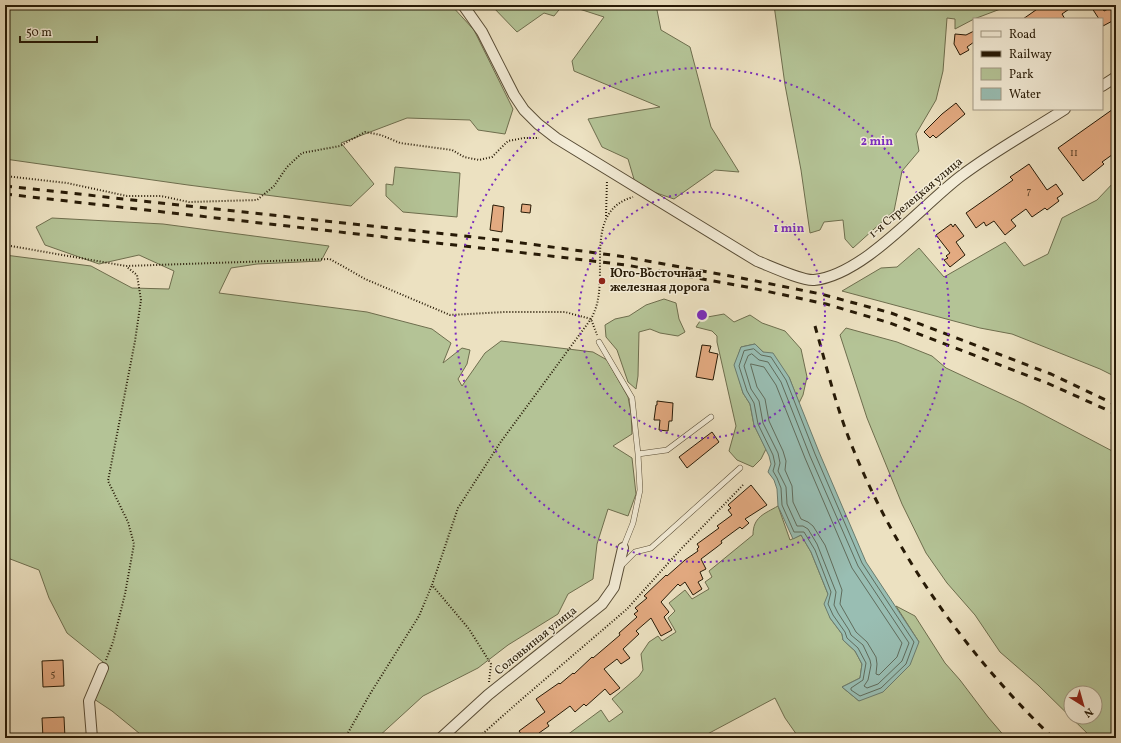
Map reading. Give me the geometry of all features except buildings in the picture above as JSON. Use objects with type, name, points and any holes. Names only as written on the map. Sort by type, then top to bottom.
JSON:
[{"type":"street","points":[[463,5],[482,32],[517,100],[524,110],[538,124],[556,138],[648,193]]},
{"type":"street","points":[[1103,85],[1116,77]]},
{"type":"street","name":"1-я Стрелецкая улица","points":[[648,193],[757,260],[786,273],[813,280],[841,272],[867,257],[960,176],[1063,110]]},
{"type":"street","name":"Соловьиная улица","points":[[440,738],[488,695],[602,604],[614,587],[623,548]]},
{"type":"street","points":[[92,738],[89,701],[103,668]]},
{"type":"lane","points":[[600,342],[632,398],[640,490],[633,523],[623,548]]},
{"type":"lane","points":[[638,454],[667,450],[711,417]]},
{"type":"lane","points":[[617,570],[635,552],[651,548],[740,468]]},
{"type":"path","points":[[5,176],[67,183],[127,196],[161,196],[189,202],[257,200],[274,186],[287,167],[302,153],[340,146],[365,132],[381,135],[400,143],[452,150],[464,157],[478,160],[492,157],[508,141],[524,138],[556,138]]},
{"type":"path","points":[[345,738],[370,694],[419,616],[432,585],[458,508],[500,443],[591,319],[598,299],[601,237],[606,217],[608,169]]},
{"type":"path","points":[[606,217],[622,200],[648,193]]},
{"type":"path","points":[[5,245],[126,266],[330,259],[365,279],[450,315],[505,312],[565,312],[591,319]]},
{"type":"path","points":[[103,668],[113,642],[125,594],[134,544],[128,522],[108,481],[135,341],[141,300],[137,275],[126,266]]},
{"type":"path","points":[[591,319],[600,342]]},
{"type":"path","points":[[478,738],[515,704],[627,609],[743,485]]},
{"type":"path","points":[[432,585],[469,629],[491,664],[488,695]]},
{"type":"green space","points":[[5,5],[451,5],[474,30],[513,109],[505,134],[478,130],[470,120],[407,118],[341,143],[374,184],[351,206],[5,159]]},
{"type":"green space","points":[[491,5],[563,5],[554,16],[544,13],[517,32]]},
{"type":"green space","points":[[567,5],[656,5],[661,30],[690,47],[711,127],[739,172],[715,170],[674,199],[636,186],[628,159],[602,147],[588,119],[660,107],[574,71],[572,61],[604,17]]},
{"type":"green space","points":[[774,5],[1011,5],[973,18],[973,20],[955,29],[955,19],[947,18],[943,71],[936,100],[916,134],[919,151],[902,171],[894,211],[853,248],[845,239],[843,220],[824,222],[820,230],[810,233],[801,170],[785,85]]},
{"type":"green space","points":[[395,167],[460,173],[457,217],[403,212],[386,196],[386,184],[393,185]]},
{"type":"green space","points":[[1116,180],[1116,377],[1100,369],[1012,334],[980,328],[842,291],[881,268],[897,267],[919,248],[944,277],[1005,242],[1024,266],[1048,254],[1062,218],[1097,200]]},
{"type":"green space","points":[[52,218],[163,224],[329,246],[321,261],[257,264],[231,268],[219,293],[367,312],[432,329],[451,343],[443,363],[462,348],[470,350],[467,364],[458,379],[462,386],[485,353],[501,341],[593,352],[607,360],[628,397],[631,413],[632,434],[613,446],[632,458],[636,494],[628,516],[608,509],[597,544],[593,579],[568,594],[558,614],[508,645],[478,668],[423,696],[377,738],[145,738],[112,711],[94,699],[108,666],[67,633],[49,598],[39,570],[5,557],[5,255],[91,266],[132,288],[169,289],[174,271],[139,255],[99,264],[45,245],[36,227]]},
{"type":"green space","points":[[664,299],[676,303],[679,319],[685,332],[678,336],[660,333],[650,329],[639,332],[638,376],[636,389],[628,382],[617,350],[606,337],[605,325],[615,319],[629,316],[646,305]]},
{"type":"green space","points":[[724,314],[734,322],[750,315],[762,323],[785,331],[801,349],[807,377],[803,395],[799,403],[789,377],[755,344],[741,347],[735,365],[743,393],[750,404],[754,425],[766,449],[761,459],[753,467],[737,460],[729,451],[736,426],[717,342],[717,336],[712,331],[696,327],[702,318]]},
{"type":"green space","points":[[846,328],[897,342],[932,356],[946,368],[1023,404],[1116,453],[1116,738],[1092,738],[1079,725],[1103,725],[1103,685],[1063,685],[1063,710],[1038,685],[1000,652],[975,615],[947,583],[926,553],[902,504],[867,418],[840,335]]},
{"type":"green space","points":[[778,506],[790,540],[801,535],[811,552],[828,594],[830,618],[842,634],[843,640],[855,651],[862,664],[860,678],[842,687],[859,701],[919,642],[896,606],[915,616],[945,663],[1006,738],[799,738],[785,718],[775,698],[700,738],[563,738],[601,710],[609,722],[623,712],[612,699],[639,676],[643,670],[641,654],[649,642],[658,636],[662,641],[676,632],[668,618],[675,611],[669,603],[685,590],[692,599],[709,589],[705,582],[712,577],[709,571],[753,535],[755,524],[760,517]]},
{"type":"water","points":[[755,344],[763,352],[773,353],[789,377],[866,562],[919,642],[910,665],[883,692],[859,701],[842,687],[860,678],[862,664],[855,651],[843,640],[842,634],[830,618],[824,604],[828,594],[811,552],[801,535],[793,539],[778,506],[777,489],[774,480],[768,472],[771,464],[769,456],[754,425],[750,404],[743,393],[734,365],[741,347]]},
{"type":"railway","points":[[5,186],[500,240],[626,257],[746,279],[821,294],[891,313],[1051,374],[1116,405]]},
{"type":"railway","points":[[5,194],[626,265],[747,287],[826,304],[890,323],[1047,383],[1116,414]]},
{"type":"railway","points":[[815,326],[848,436],[872,491],[892,530],[938,605],[965,640],[1022,707],[1053,738]]},
{"type":"place","name":"Юго-Восточная железная дорога","points":[[602,281]]}]
